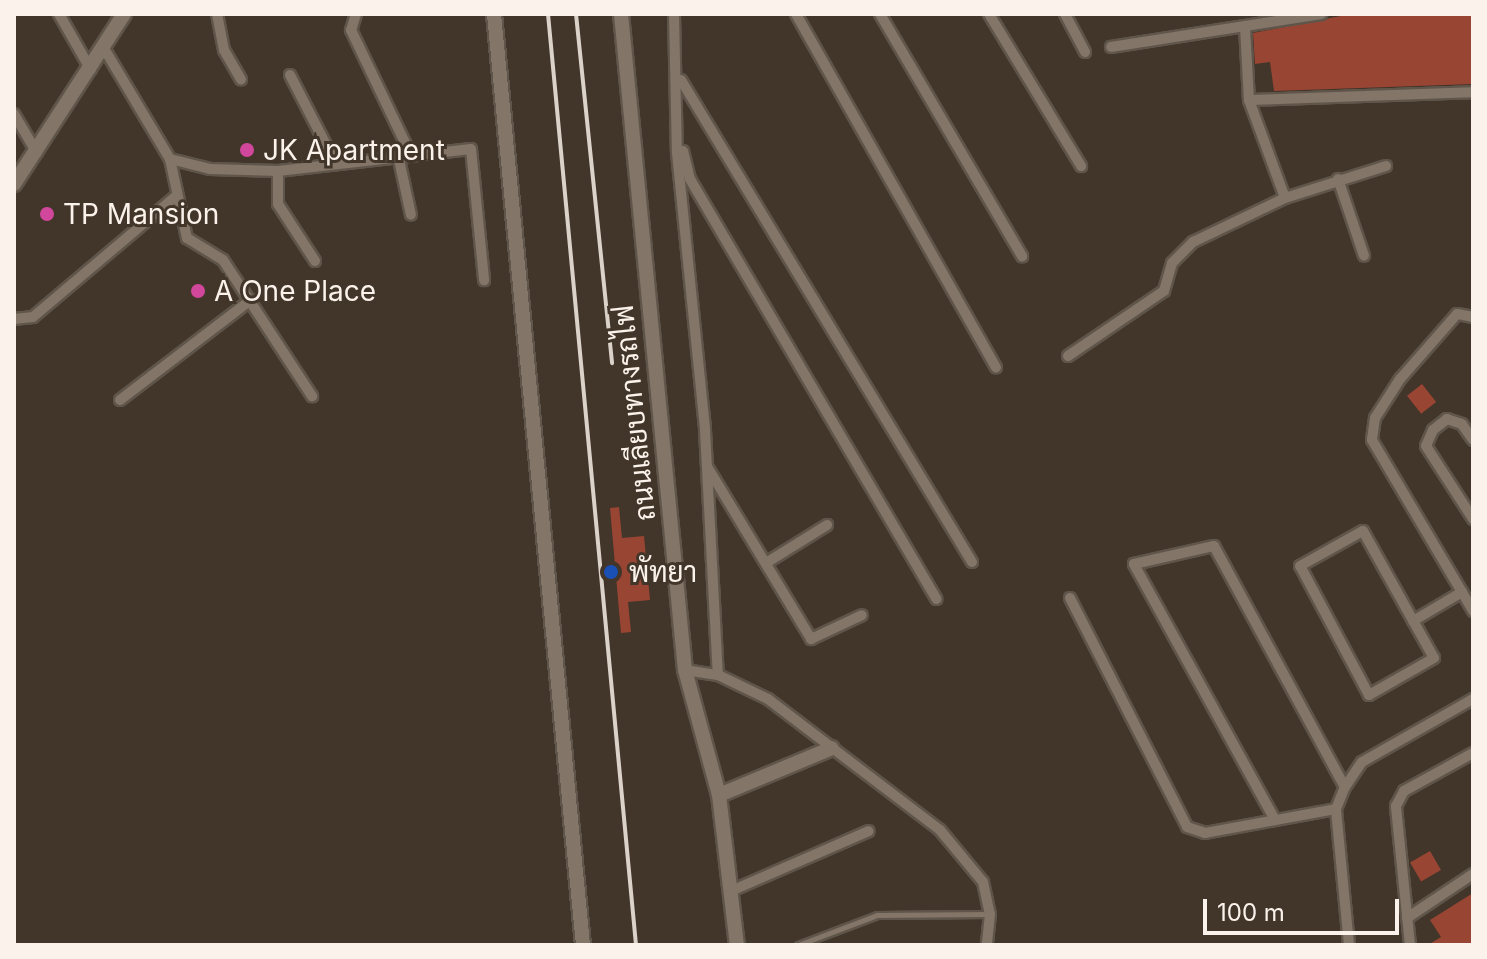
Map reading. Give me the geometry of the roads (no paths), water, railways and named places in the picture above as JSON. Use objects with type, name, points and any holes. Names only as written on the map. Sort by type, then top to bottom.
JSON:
[{"type":"street","points":[[59,14],[91,70]]},
{"type":"street","points":[[14,184],[105,50],[124,14]]},
{"type":"street","points":[[217,14],[224,50],[241,80]]},
{"type":"street","points":[[356,14],[351,30],[410,153]]},
{"type":"street","points":[[494,14],[583,945]]},
{"type":"street","name":"ถนนเลียบทางรถไฟ","points":[[621,14],[685,670],[719,795],[737,945]]},
{"type":"street","points":[[674,14],[680,78],[677,153],[707,466],[718,675]]},
{"type":"street","points":[[796,14],[996,367]]},
{"type":"street","points":[[880,14],[1022,256]]},
{"type":"street","points":[[989,14],[1081,166]]},
{"type":"street","points":[[1065,14],[1085,52]]},
{"type":"street","points":[[1111,47],[1321,14]]},
{"type":"street","points":[[1245,27],[1249,100],[1285,198]]},
{"type":"street","points":[[105,50],[170,159],[187,238],[223,260],[312,396]]},
{"type":"street","points":[[290,75],[336,164]]},
{"type":"street","points":[[680,78],[972,562]]},
{"type":"street","points":[[1249,100],[1473,92]]},
{"type":"street","points":[[679,94],[690,179],[936,599]]},
{"type":"street","points":[[14,114],[37,153]]},
{"type":"street","points":[[170,159],[210,169],[278,171],[410,153],[471,149],[484,280]]},
{"type":"street","points":[[398,155],[411,215]]},
{"type":"street","points":[[1068,356],[1164,291],[1172,263],[1193,242],[1285,198],[1386,166]]},
{"type":"street","points":[[278,171],[278,204],[315,261]]},
{"type":"street","points":[[1338,179],[1364,256]]},
{"type":"street","points":[[14,319],[33,317],[176,196]]},
{"type":"street","points":[[120,400],[251,300]]},
{"type":"street","points":[[1473,317],[1457,314],[1400,379],[1372,430],[1372,440],[1473,611]]},
{"type":"street","points":[[1473,440],[1462,424],[1447,419],[1426,446],[1473,519]]},
{"type":"street","points":[[707,466],[815,641],[862,615]]},
{"type":"street","points":[[766,563],[827,525]]},
{"type":"street","points":[[1363,531],[1413,621],[1434,658],[1369,695],[1300,566],[1363,531]]},
{"type":"street","points":[[1274,818],[1134,564],[1214,546],[1345,787]]},
{"type":"street","points":[[1413,621],[1462,592]]},
{"type":"street","points":[[1070,598],[1187,827],[1205,833],[1336,809]]},
{"type":"street","points":[[685,670],[718,675],[768,699],[964,856],[983,882],[990,914],[987,945]]},
{"type":"street","points":[[1349,945],[1336,809],[1345,787],[1362,762],[1473,699]]},
{"type":"street","points":[[719,795],[832,748]]},
{"type":"street","points":[[1410,945],[1396,806],[1404,791],[1473,753]]},
{"type":"street","points":[[731,891],[869,831]]},
{"type":"street","points":[[1407,918],[1473,874]]},
{"type":"lane","points":[[798,945],[877,915],[990,914]]},
{"type":"railway","points":[[548,14],[636,945]]},
{"type":"railway","points":[[576,14],[612,363]]},
{"type":"place","name":"JK Apartment","points":[[247,150]]},
{"type":"place","name":"TP Mansion","points":[[47,214]]},
{"type":"place","name":"A One Place","points":[[198,291]]},
{"type":"place","name":"พัทยา","points":[[611,572]]}]
